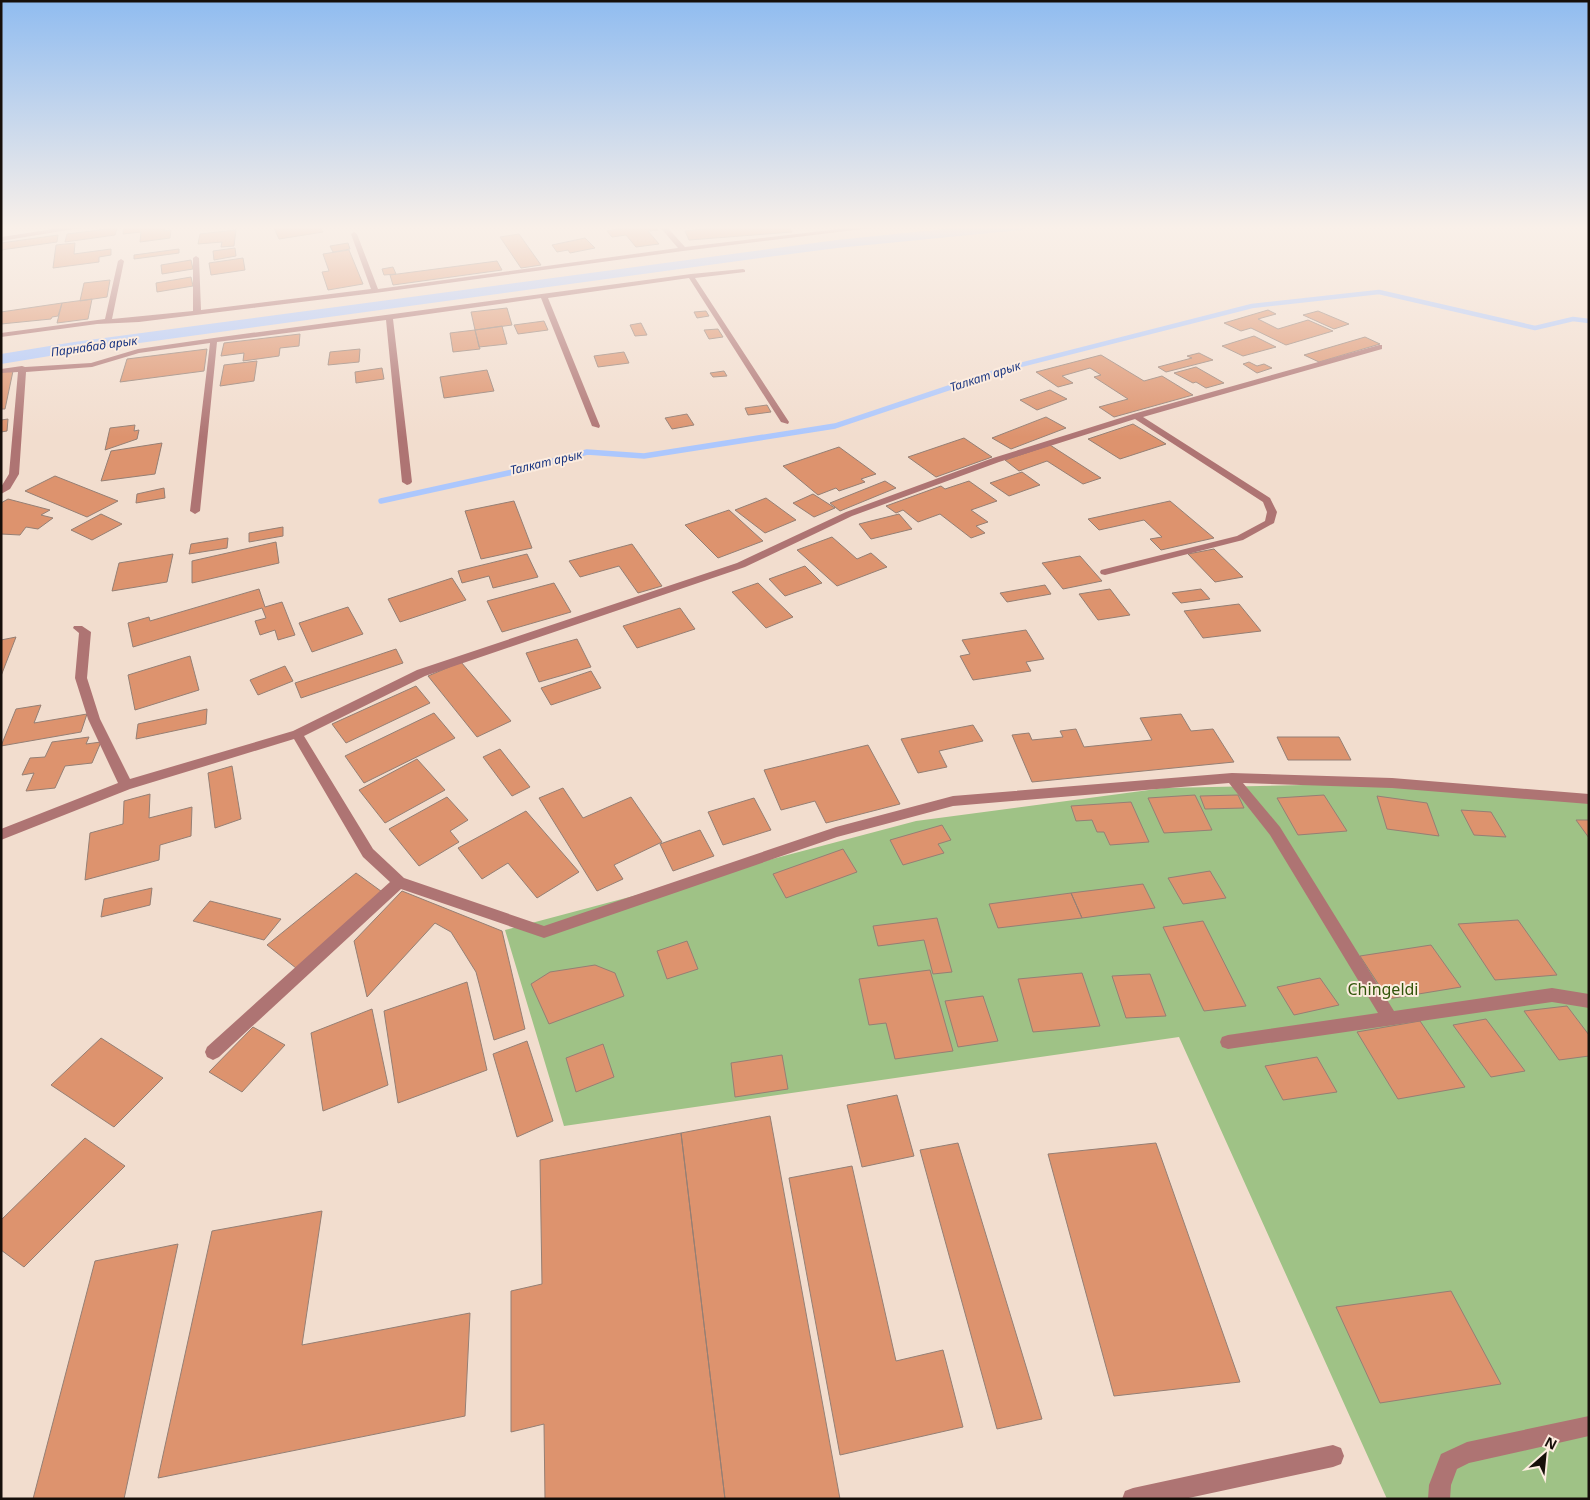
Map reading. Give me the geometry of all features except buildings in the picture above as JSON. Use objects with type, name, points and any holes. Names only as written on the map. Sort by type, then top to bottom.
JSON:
[{"type":"street","points":[[108,321],[114,296]]},
{"type":"street","points":[[197,296],[197,312]]},
{"type":"street","points":[[1,335],[333,296]]},
{"type":"street","points":[[1,371],[22,368],[92,365],[138,350],[551,296]]},
{"type":"street","points":[[704,296],[785,422]]},
{"type":"street","points":[[544,297],[596,426]]},
{"type":"street","points":[[389,317],[407,482]]},
{"type":"street","points":[[195,511],[214,340]]},
{"type":"street","points":[[1,835],[126,785],[297,734],[421,673],[741,565],[858,511],[996,460],[1136,416],[1379,347]]},
{"type":"street","points":[[1,491],[7,487],[14,474],[22,368]]},
{"type":"street","points":[[1105,572],[1240,538],[1269,523],[1272,512],[1267,500],[1136,416]]},
{"type":"street","points":[[78,628],[85,632],[81,678],[94,719],[126,785]]},
{"type":"street","points":[[297,734],[368,853],[399,882],[544,932],[836,832],[952,801],[1232,778],[1392,783],[1589,799]]},
{"type":"street","points":[[1232,778],[1275,831],[1390,1018]]},
{"type":"street","points":[[213,1052],[399,882]]},
{"type":"street","points":[[1228,1042],[1552,995],[1589,1001]]},
{"type":"street","points":[[1439,1499],[1440,1485],[1449,1462],[1467,1453],[1589,1426]]},
{"type":"street","points":[[1133,1499],[1333,1456]]},
{"type":"green space","name":"Chingeldi","points":[[1392,783],[1589,800],[1589,1499],[1387,1499],[1179,1037],[564,1126],[505,930],[916,821],[1164,788]]},
{"type":"waterway","name":"Парнабад арык","points":[[1,359],[74,347],[450,296]]},
{"type":"waterway","name":"Талкат арык","points":[[1001,370],[1252,306],[1343,296]]},
{"type":"waterway","name":"Талкат арык","points":[[1396,296],[1535,328],[1573,319],[1589,321]]},
{"type":"waterway","name":"Талкат арык","points":[[381,501],[513,472],[587,452],[644,456],[835,426],[1005,369]]}]
